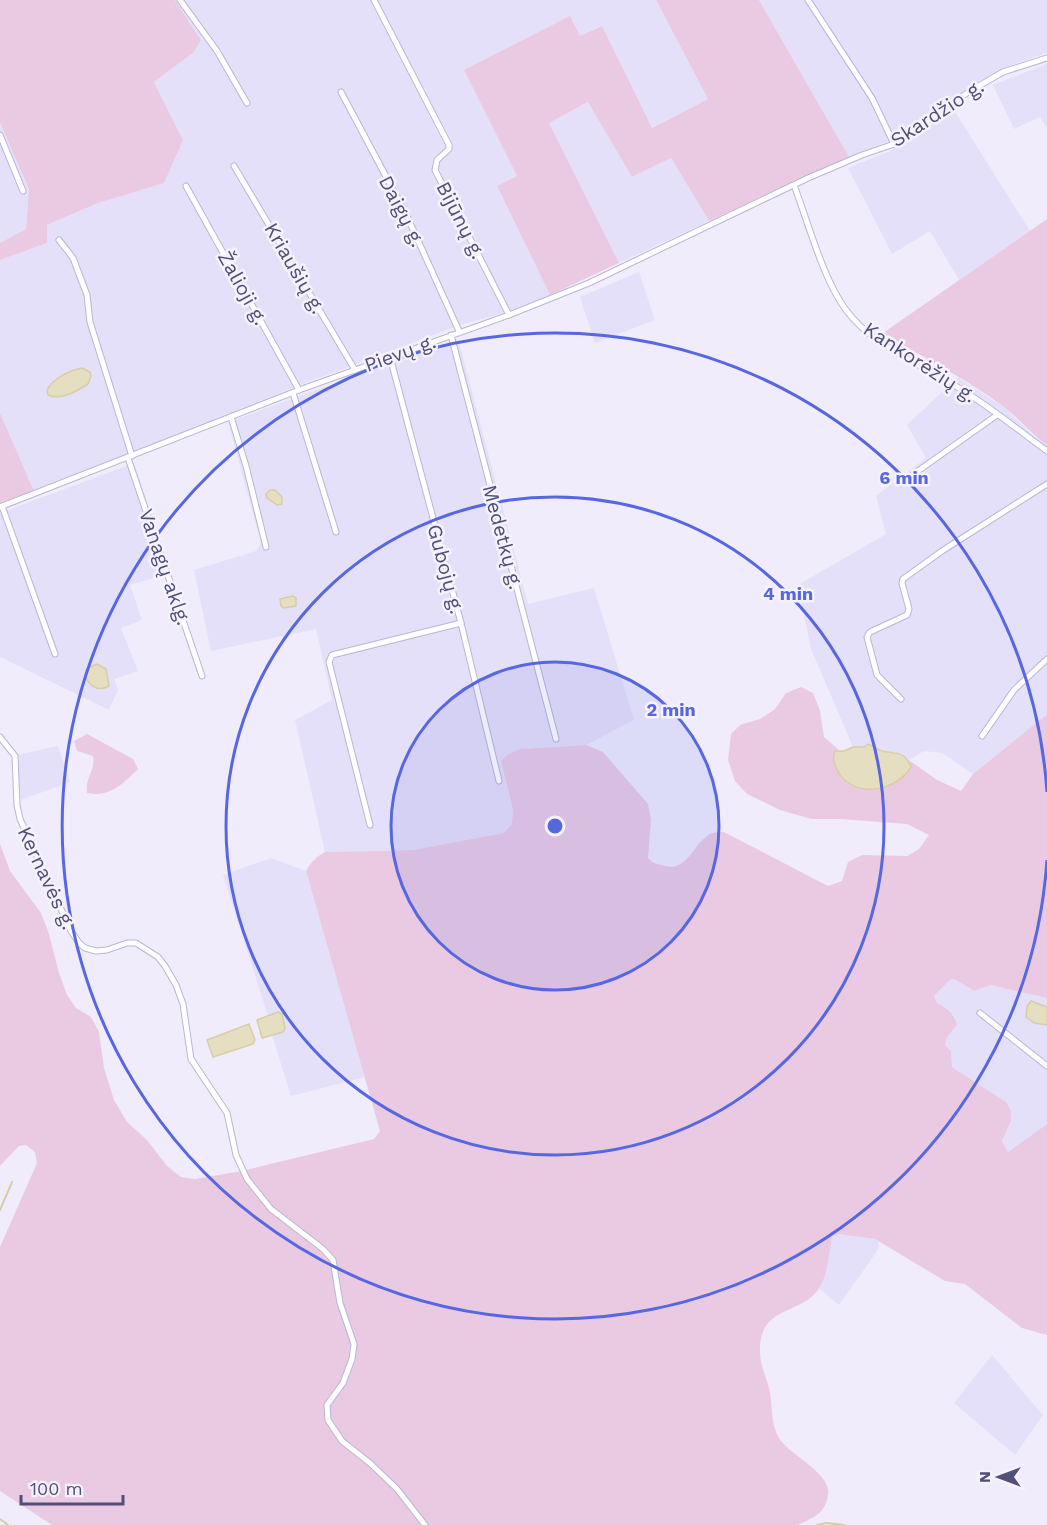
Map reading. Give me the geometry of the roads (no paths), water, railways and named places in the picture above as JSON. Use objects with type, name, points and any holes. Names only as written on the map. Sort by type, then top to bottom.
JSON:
[{"type":"street","points":[[180,0],[217,51],[247,103]]},
{"type":"street","name":"Bijūnų g.","points":[[374,0],[449,145],[447,152],[436,160],[435,170],[509,315]]},
{"type":"street","points":[[808,0],[872,98],[894,144]]},
{"type":"street","name":"Skardžio g.","points":[[794,184],[894,144],[970,91],[1014,67],[1047,58]]},
{"type":"street","name":"Daigų g.","points":[[341,92],[406,214],[459,331]]},
{"type":"street","points":[[0,135],[23,191]]},
{"type":"street","name":"Kriaušių g.","points":[[234,166],[355,370]]},
{"type":"street","name":"Pievų g.","points":[[1,507],[296,391],[509,315],[589,283],[794,184]]},
{"type":"street","name":"Kankorėžių g.","points":[[794,184],[832,288],[847,311],[867,331],[961,389],[1047,451]]},
{"type":"street","name":"Žalioji g.","points":[[186,186],[296,391],[336,531]]},
{"type":"street","name":"Vanagų aklg.","points":[[59,240],[73,258],[87,294],[90,322],[130,457],[202,676]]},
{"type":"street","name":"Medetkų g.","points":[[451,335],[556,739]]},
{"type":"street","name":"Gubojų g.","points":[[390,357],[499,781]]},
{"type":"street","points":[[900,483],[998,415]]},
{"type":"street","points":[[231,417],[266,547]]},
{"type":"street","points":[[901,699],[877,675],[867,638],[870,632],[907,615],[909,609],[903,579],[942,551],[1047,484]]},
{"type":"street","points":[[1,507],[55,654]]},
{"type":"street","points":[[370,825],[329,662],[332,655],[460,623]]},
{"type":"street","points":[[982,736],[1014,690],[1047,659]]},
{"type":"street","name":"Kernavės g.","points":[[0,737],[15,756],[17,805],[20,819],[70,931],[85,948],[96,951],[107,950],[127,943],[136,943],[158,957],[176,985],[183,1004],[191,1059],[227,1113],[236,1155],[248,1179],[271,1209],[333,1260],[340,1303],[354,1344],[352,1359],[343,1383],[327,1405],[328,1420],[342,1441],[397,1489],[425,1525]]},
{"type":"street","points":[[980,1013],[1047,1066]]},
{"type":"waterway","points":[[0,1210],[12,1182]]},
{"type":"waterway","points":[[0,1519],[8,1525]]},
{"type":"waterway","points":[[817,1525],[826,1523],[844,1525]]}]
